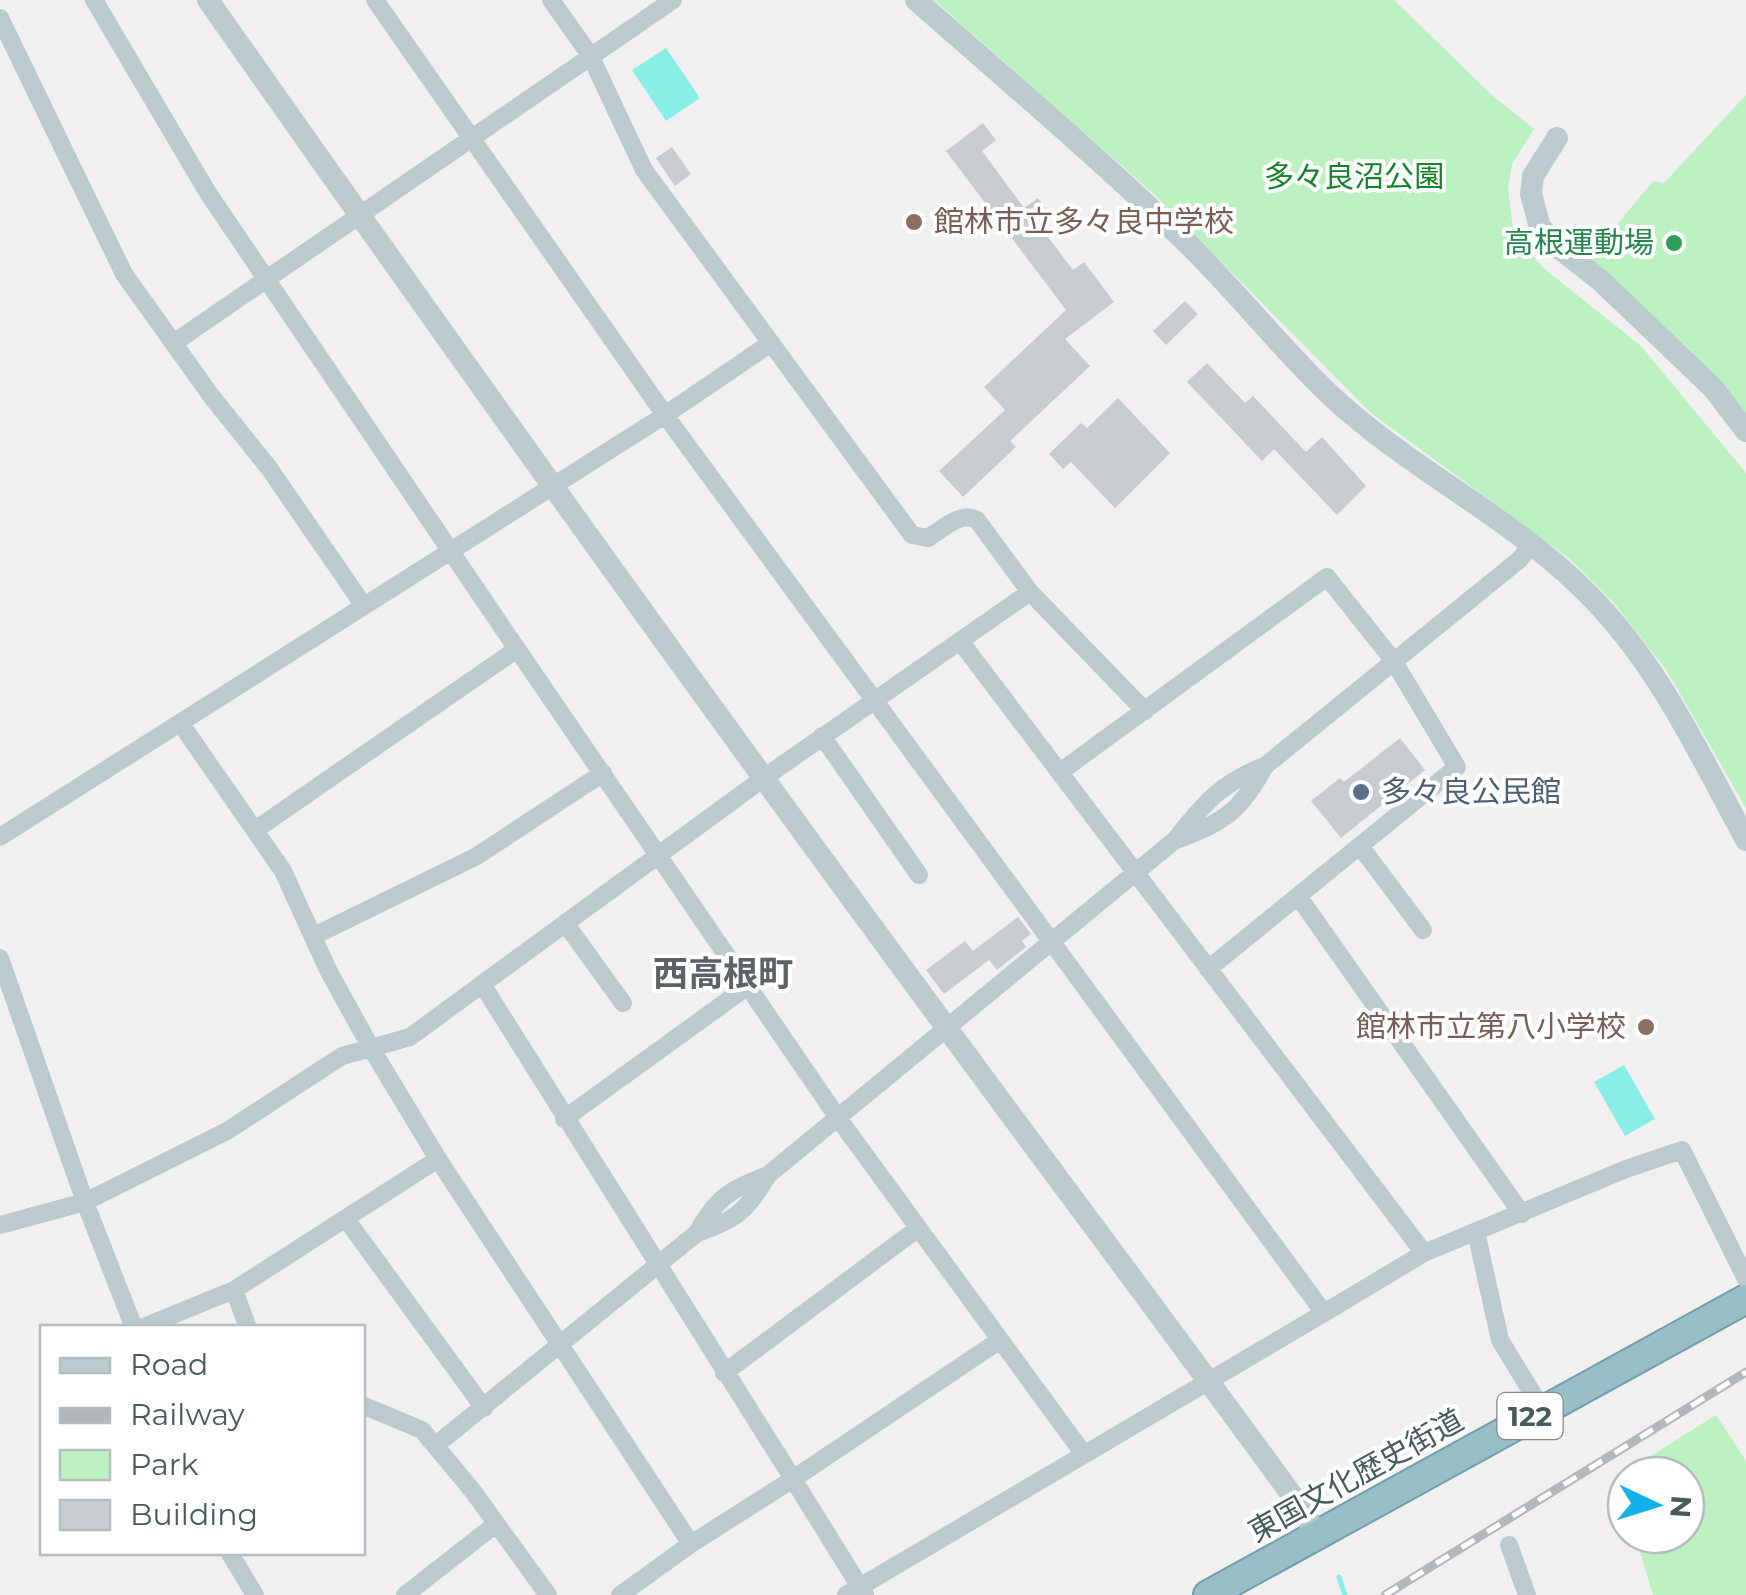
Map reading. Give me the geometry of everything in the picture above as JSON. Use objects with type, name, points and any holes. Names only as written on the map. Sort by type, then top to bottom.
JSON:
[{"type":"highway","name":"東国文化歴史街道","points":[[1208,1595],[1746,1299]]},
{"type":"street","points":[[94,0],[208,194],[517,649],[838,1118],[1083,1454]]},
{"type":"street","points":[[208,0],[553,485],[947,1029],[1209,1381],[1307,1516],[1316,1535]]},
{"type":"street","points":[[375,0],[666,415],[1324,1312]]},
{"type":"street","points":[[551,0],[590,55],[644,170],[912,535],[928,538],[961,517],[977,520],[1030,592],[1145,711]]},
{"type":"street","points":[[175,342],[673,0]]},
{"type":"street","points":[[916,0],[1132,190],[1328,392],[1422,468],[1532,546],[1586,590],[1648,664],[1746,840]]},
{"type":"street","points":[[0,18],[124,274],[212,397],[269,468],[364,606]]},
{"type":"street","points":[[1557,138],[1534,176],[1531,194],[1540,226],[1559,248],[1600,280],[1699,375],[1746,431]]},
{"type":"street","points":[[0,837],[666,415],[772,343]]},
{"type":"street","points":[[436,1445],[696,1233],[728,1223],[751,1204],[768,1175],[1175,840],[1218,824],[1248,796],[1264,766],[1532,546]]},
{"type":"street","points":[[1060,772],[1328,577],[1393,660],[1457,766],[1208,969]]},
{"type":"street","points":[[0,1225],[85,1202],[226,1131],[342,1056],[410,1037],[822,736],[1030,592]]},
{"type":"street","points":[[960,641],[1424,1253]]},
{"type":"street","points":[[254,830],[517,649]]},
{"type":"street","points":[[182,724],[283,871],[328,970],[438,1159],[691,1544]]},
{"type":"street","points":[[822,736],[919,875]]},
{"type":"street","points":[[314,936],[477,856],[602,773]]},
{"type":"street","points":[[1360,846],[1422,930]]},
{"type":"street","points":[[1298,896],[1522,1214]]},
{"type":"street","points":[[566,923],[623,1002]]},
{"type":"street","points":[[0,958],[85,1202],[137,1325]]},
{"type":"street","points":[[482,984],[793,1480],[857,1592],[1424,1253],[1682,1150],[1746,1279]]},
{"type":"street","points":[[564,1119],[748,986]]},
{"type":"street","points":[[146,1325],[234,1290],[438,1159]]},
{"type":"street","points":[[346,1219],[484,1408]]},
{"type":"street","points":[[724,1373],[917,1229]]},
{"type":"street","points":[[1476,1232],[1500,1340],[1542,1410]]},
{"type":"street","points":[[234,1290],[247,1325]]},
{"type":"street","points":[[620,1595],[1000,1340]]},
{"type":"street","points":[[365,1406],[422,1430],[548,1595]]},
{"type":"street","points":[[405,1595],[496,1524]]},
{"type":"street","points":[[1509,1545],[1527,1595]]},
{"type":"street","points":[[231,1555],[255,1595]]},
{"type":"green space","name":"多々良沼公園","points":[[934,0],[1394,0],[1493,96],[1534,129],[1512,164],[1508,188],[1513,230],[1542,267],[1641,346],[1746,473],[1746,808],[1667,671],[1614,603],[1570,559],[1371,413],[1156,196]]},
{"type":"green space","name":"高根運動場","points":[[1746,95],[1746,419],[1689,349],[1587,261],[1653,181],[1664,183]]},
{"type":"green space","points":[[1716,1415],[1746,1461],[1746,1595],[1653,1595],[1641,1555],[1706,1555],[1706,1455],[1652,1455]]},
{"type":"water","points":[[666,48],[700,98],[666,121],[632,70]]},
{"type":"water","points":[[1624,1065],[1655,1119],[1625,1136],[1594,1082]]},
{"type":"building","points":[[983,123],[996,140],[982,151],[1024,208],[1038,198],[1048,211],[1035,220],[1073,270],[1084,262],[1114,302],[1065,339],[1090,366],[1010,441],[1016,447],[963,497],[939,471],[1005,410],[984,387],[1066,310],[946,151]]},
{"type":"building","points":[[672,147],[691,174],[675,186],[656,158]]},
{"type":"building","points":[[1185,301],[1198,314],[1166,345],[1153,331]]},
{"type":"building","points":[[1207,363],[1245,403],[1253,396],[1306,452],[1322,437],[1366,486],[1337,515],[1274,449],[1262,461],[1187,382]]},
{"type":"building","points":[[1118,398],[1170,453],[1115,508],[1071,462],[1063,469],[1049,454],[1081,423],[1087,428]]},
{"type":"building","name":"多々良公民館","points":[[1400,738],[1425,770],[1341,838],[1311,801],[1340,778],[1344,782]]},
{"type":"building","points":[[1018,917],[1031,934],[1022,941],[1026,947],[997,970],[989,960],[944,994],[926,970],[965,941],[973,951]]},
{"type":"waterway","points":[[1339,1577],[1345,1595]]},
{"type":"railway","points":[[1385,1595],[1746,1372]]},
{"type":"place","name":"館林市立多々良中学校","points":[[914,222]]},
{"type":"place","name":"高根運動場","points":[[1674,243]]},
{"type":"place","name":"多々良公民館","points":[[1361,792]]},
{"type":"place","name":"館林市立第八小学校","points":[[1646,1027]]},
{"type":"district","name":"西高根町","points":[[723,974]]}]
